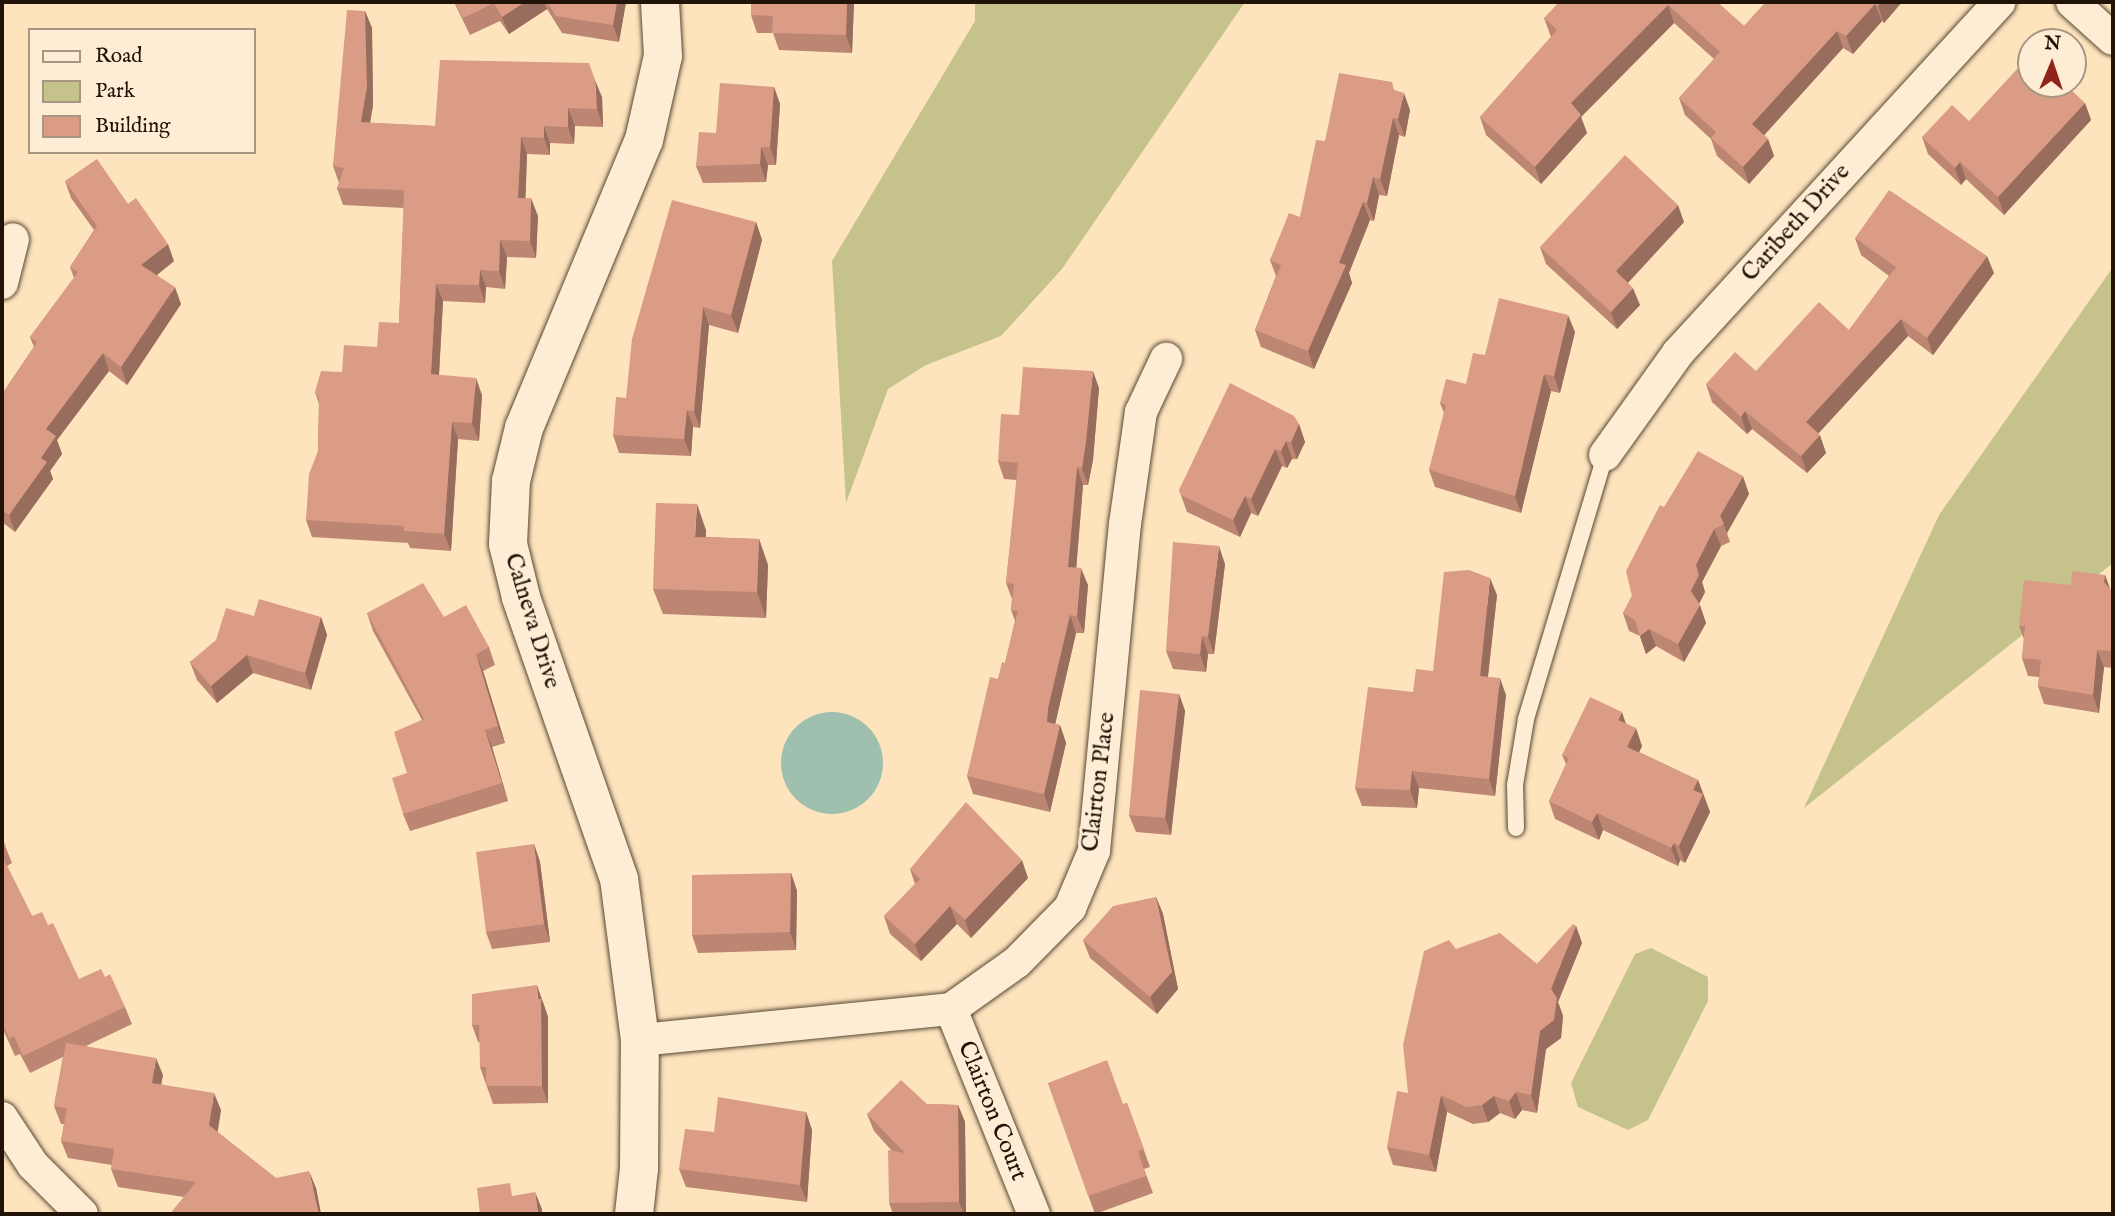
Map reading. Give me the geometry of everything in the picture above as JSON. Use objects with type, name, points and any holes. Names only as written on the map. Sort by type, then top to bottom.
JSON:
[{"type":"main road","name":"Calneva Drive","points":[[634,1214],[639,1169],[640,1040],[619,879],[521,597],[508,544],[511,481],[524,428],[644,140],[663,56],[660,2]]},
{"type":"street","name":"Caribeth Drive","points":[[1605,455],[1678,353],[2000,2]]},
{"type":"street","points":[[2072,2],[2113,39]]},
{"type":"street","points":[[2,283],[13,239]]},
{"type":"street","name":"Clairton Place","points":[[640,1040],[951,1009],[1017,962],[1070,908],[1094,851],[1129,499],[1142,412],[1166,359]]},
{"type":"street","name":"Clairton Court","points":[[951,1009],[1034,1214]]},
{"type":"street","points":[[2,1118],[33,1165],[82,1214]]},
{"type":"lane","points":[[1516,828],[1515,785],[1526,719],[1605,455]]},
{"type":"green space","points":[[975,2],[1245,2],[1062,269],[1001,336],[926,365],[888,389],[846,503],[832,261],[975,21]]},
{"type":"green space","points":[[2113,267],[2113,563],[1804,808],[1939,515]]},
{"type":"green space","points":[[1651,948],[1708,977],[1708,1001],[1648,1120],[1628,1130],[1578,1107],[1571,1083],[1635,954]]},
{"type":"shaded area","points":[[832,712],[851,716],[868,727],[879,744],[883,763],[879,782],[868,799],[851,810],[832,814],[813,810],[796,799],[785,782],[781,763],[785,744],[796,727],[813,716]]},
{"type":"building","points":[[455,2],[525,2],[502,17],[494,3],[463,18]]},
{"type":"building","points":[[547,2],[617,2],[613,25],[556,16]]},
{"type":"building","points":[[751,2],[847,2],[846,35],[772,33],[773,16],[751,15]]},
{"type":"building","points":[[1559,2],[1717,2],[1744,26],[1766,2],[1881,2],[1878,6],[1875,4],[1846,36],[1837,31],[1752,124],[1768,139],[1743,167],[1711,138],[1716,132],[1679,98],[1720,52],[1668,5],[1571,103],[1581,115],[1535,167],[1480,117],[1557,30],[1544,18]]},
{"type":"building","points":[[347,10],[365,11],[367,87],[361,122],[435,126],[440,60],[589,63],[595,80],[597,109],[568,108],[568,127],[544,126],[544,138],[521,137],[518,198],[531,198],[530,241],[500,240],[499,271],[480,270],[479,285],[436,284],[431,374],[476,378],[472,423],[452,422],[444,534],[404,531],[404,526],[306,520],[309,474],[318,451],[319,398],[315,392],[321,371],[342,372],[344,345],[377,347],[379,322],[399,323],[404,190],[337,188],[344,168],[333,166]]},
{"type":"building","points":[[2017,69],[2017,98],[2080,98],[2085,103],[1998,197],[1960,162],[1955,168],[1922,137],[1952,105],[1969,121]]},
{"type":"building","points":[[1339,73],[1392,82],[1394,90],[1404,93],[1398,119],[1393,118],[1380,179],[1373,177],[1367,203],[1363,202],[1339,263],[1346,265],[1308,351],[1255,330],[1281,265],[1270,260],[1289,213],[1300,217],[1316,140],[1325,141]]},
{"type":"building","points":[[720,83],[774,87],[770,147],[761,147],[760,164],[696,166],[699,132],[716,133]]},
{"type":"building","points":[[1625,155],[1678,205],[1616,271],[1633,288],[1611,312],[1540,247]]},
{"type":"building","points":[[97,159],[128,204],[136,198],[168,244],[141,265],[175,287],[121,367],[103,353],[46,429],[56,436],[41,458],[47,462],[9,515],[2,510],[2,394],[37,342],[30,337],[78,272],[70,267],[97,226],[65,181]]},
{"type":"building","points":[[1889,190],[1987,256],[1927,338],[1901,319],[1806,422],[1820,435],[1801,456],[1745,411],[1741,417],[1706,384],[1735,352],[1756,371],[1819,302],[1849,330],[1896,267],[1855,238]]},
{"type":"building","points":[[672,200],[756,222],[731,315],[703,307],[694,411],[687,410],[684,439],[613,435],[616,397],[626,398],[632,339]]},
{"type":"building","points":[[1499,298],[1568,315],[1554,376],[1544,374],[1515,496],[1429,470],[1446,405],[1440,403],[1446,379],[1466,384],[1473,353],[1485,355]]},
{"type":"building","points":[[1023,367],[1093,371],[1082,468],[1077,467],[1068,567],[1081,568],[1077,616],[1070,615],[1048,708],[1047,722],[1060,725],[1044,794],[967,776],[990,677],[998,679],[1002,662],[1005,663],[1018,611],[1011,610],[1014,584],[1006,583],[1018,463],[998,461],[1001,414],[1019,415]]},
{"type":"building","points":[[1230,383],[1294,416],[1299,424],[1291,442],[1286,441],[1281,451],[1275,449],[1251,499],[1245,496],[1233,520],[1181,495],[1179,490]]},
{"type":"building","points":[[1698,451],[1743,476],[1720,516],[1724,524],[1714,529],[1696,565],[1699,575],[1691,591],[1700,605],[1678,644],[1649,629],[1640,636],[1635,620],[1623,613],[1632,596],[1626,571],[1660,505],[1664,507]]},
{"type":"building","points":[[656,503],[697,504],[695,537],[759,539],[757,592],[653,589]]},
{"type":"building","points":[[1173,542],[1219,546],[1208,637],[1202,636],[1200,654],[1166,651]]},
{"type":"building","points":[[1469,570],[1490,578],[1480,676],[1500,678],[1489,779],[1412,771],[1410,790],[1355,788],[1368,687],[1413,692],[1416,669],[1433,671],[1444,572]]},
{"type":"building","points":[[2072,571],[2105,575],[2104,582],[2113,592],[2111,651],[2097,650],[2093,695],[2038,686],[2041,660],[2022,658],[2025,626],[2019,626],[2024,580],[2071,585]]},
{"type":"building","points":[[423,583],[444,617],[466,605],[489,647],[476,654],[498,726],[485,730],[502,783],[403,814],[392,778],[407,773],[394,732],[424,719],[367,613]]},
{"type":"building","points":[[259,599],[321,617],[305,673],[247,655],[211,686],[190,662],[216,640],[226,608],[254,616]]},
{"type":"building","points":[[1140,690],[1179,694],[1165,818],[1129,815]]},
{"type":"building","points":[[1590,697],[1622,712],[1618,720],[1636,728],[1627,747],[1698,780],[1693,790],[1703,794],[1679,846],[1674,843],[1671,848],[1597,813],[1592,822],[1549,801],[1569,758],[1562,755]]},
{"type":"building","points":[[966,802],[1022,860],[965,920],[950,906],[915,944],[884,916],[920,879],[910,869]]},
{"type":"building","points":[[534,844],[544,924],[486,932],[476,852]]},
{"type":"building","points":[[2,856],[32,916],[42,912],[48,925],[53,923],[79,979],[101,969],[105,977],[110,974],[125,1007],[23,1056],[14,1036],[9,1038],[2,1023]]},
{"type":"building","points":[[791,873],[790,932],[692,935],[692,875]]},
{"type":"building","points":[[1156,897],[1172,972],[1150,997],[1083,940],[1113,906]]},
{"type":"building","points":[[1573,924],[1576,926],[1551,989],[1557,998],[1554,1020],[1540,1031],[1531,1095],[1516,1092],[1509,1101],[1494,1096],[1482,1105],[1466,1107],[1441,1095],[1429,1155],[1387,1147],[1397,1091],[1408,1093],[1403,1045],[1424,951],[1449,940],[1456,949],[1500,933],[1537,964]]},
{"type":"building","points":[[537,985],[537,999],[541,999],[542,1086],[486,1086],[486,1067],[480,1067],[479,1025],[472,1025],[472,994]]},
{"type":"building","points":[[66,1043],[156,1058],[152,1083],[214,1093],[209,1125],[276,1178],[309,1171],[319,1214],[170,1214],[196,1182],[111,1169],[114,1149],[61,1141],[67,1108],[54,1106]]},
{"type":"building","points":[[1107,1060],[1123,1104],[1127,1103],[1144,1149],[1138,1151],[1146,1176],[1088,1196],[1048,1083]]},
{"type":"building","points":[[901,1080],[927,1104],[958,1105],[959,1202],[889,1203],[888,1150],[905,1153],[867,1114]]},
{"type":"building","points":[[718,1097],[806,1112],[800,1185],[679,1169],[685,1129],[714,1132]]},
{"type":"building","points":[[510,1183],[512,1196],[535,1192],[538,1214],[480,1214],[477,1188]]}]
